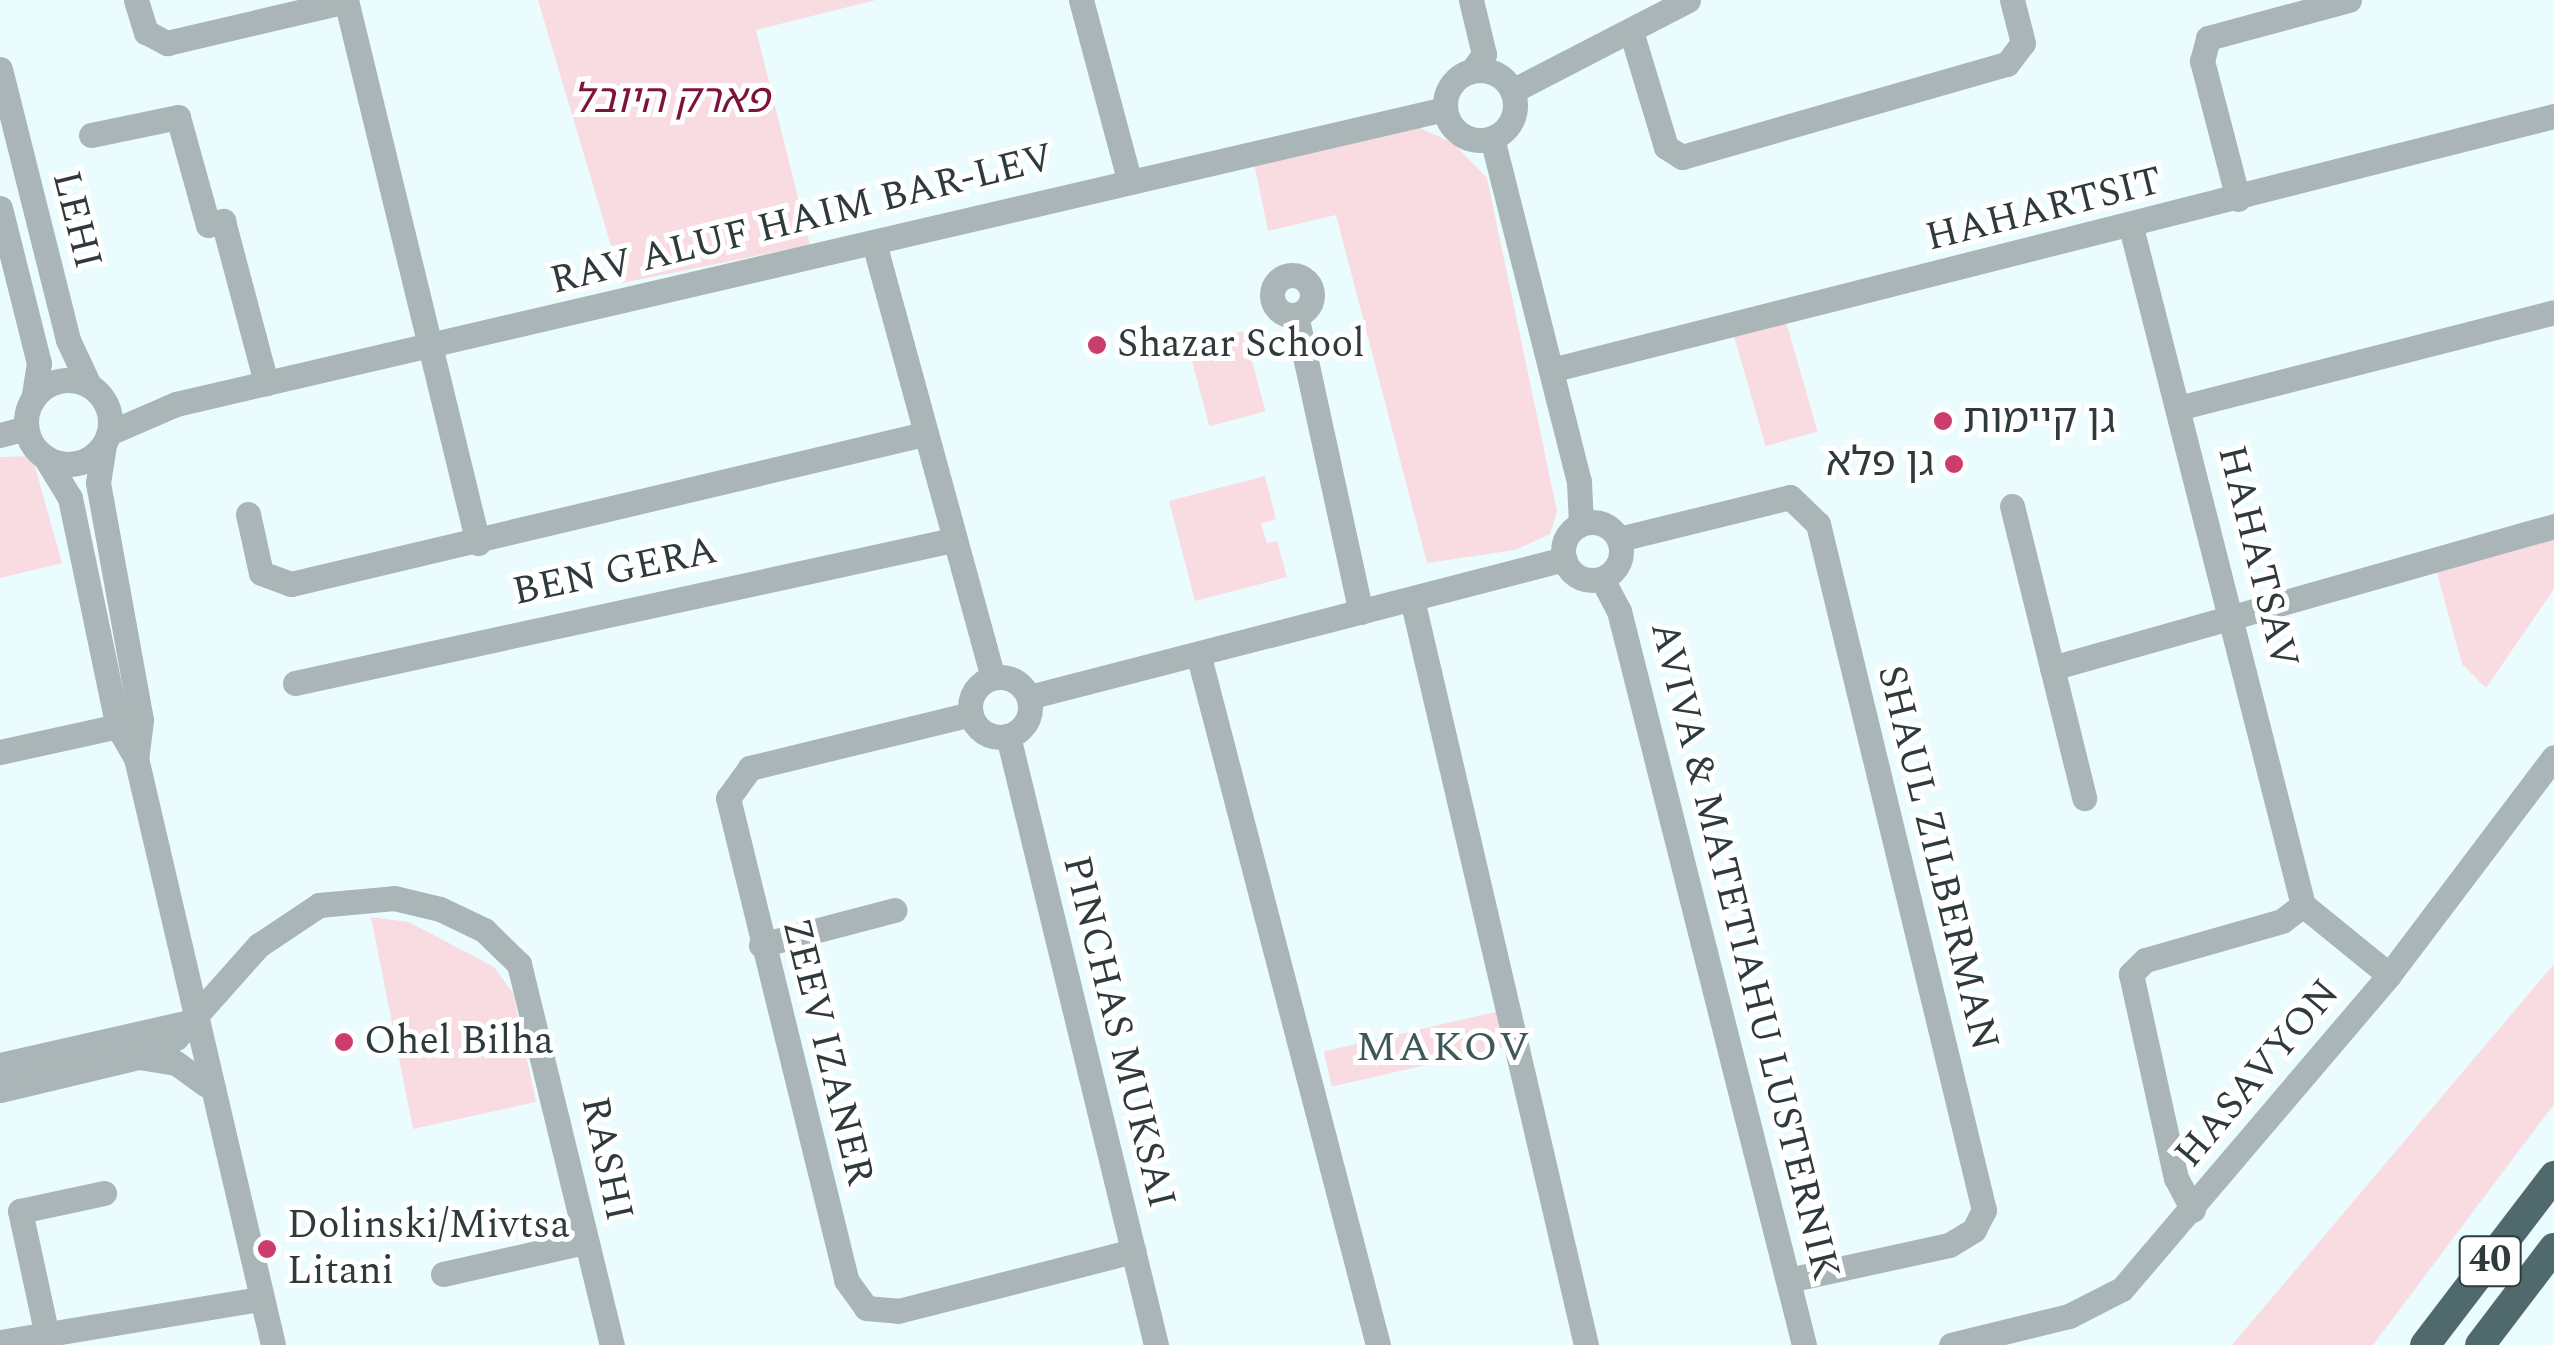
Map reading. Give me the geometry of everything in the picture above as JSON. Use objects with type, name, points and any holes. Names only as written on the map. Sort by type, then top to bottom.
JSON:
[{"type":"highway","name":"40","points":[[2425,1345],[2554,1176]]},
{"type":"highway","name":"40","points":[[2480,1345],[2554,1248]]},
{"type":"street","points":[[136,0],[146,32],[167,43],[346,0],[478,542]]},
{"type":"street","points":[[1081,0],[1129,179]]},
{"type":"street","points":[[1471,0],[1484,54],[1473,70],[1449,88],[1445,109],[1462,134],[1492,138]]},
{"type":"street","points":[[1512,91],[1688,0]]},
{"type":"street","points":[[1631,32],[1666,148],[1682,157],[2007,64],[2023,43],[2012,0]]},
{"type":"street","points":[[2238,199],[2202,61],[2208,38],[2350,0]]},
{"type":"street","name":"LEHI","points":[[0,69],[68,340],[94,389]]},
{"type":"street","points":[[1473,70],[1496,74],[1512,91],[1514,113],[1492,138]]},
{"type":"street","name":"RAV ALUF HAIM BAR-LEV","points":[[106,439],[176,404],[430,349],[1129,179],[1445,109]]},
{"type":"street","name":"HAHARTSIT","points":[[1551,370],[2131,228],[2554,116]]},
{"type":"street","points":[[91,135],[178,117],[208,225],[223,221],[266,384]]},
{"type":"street","points":[[1492,138],[1551,370],[1581,524]]},
{"type":"street","name":"LEHI","points":[[0,208],[39,363],[32,399]]},
{"type":"street","name":"HAHATSAV","points":[[2131,228],[2182,407],[2303,906]]},
{"type":"street","points":[[874,243],[993,678]]},
{"type":"street","points":[[2182,407],[2554,312]]},
{"type":"street","points":[[1296,315],[1361,612]]},
{"type":"street","points":[[129,723],[98,483],[106,439],[94,389],[52,383],[32,399],[26,428],[70,498],[129,723],[206,1085],[273,1345]]},
{"type":"street","name":"RAV ALUF HAIM BAR-LEV","points":[[94,389],[176,404]]},
{"type":"street","points":[[0,435],[26,428]]},
{"type":"street","points":[[248,514],[262,573],[291,584],[924,434]]},
{"type":"street","points":[[45,457],[84,462],[106,439]]},
{"type":"street","name":"SHAUL ZILBERMAN","points":[[1619,538],[1790,497],[1818,524],[1984,1210],[1974,1230],[1949,1245],[1789,1280]]},
{"type":"street","points":[[2012,506],[2084,798]]},
{"type":"street","points":[[1581,524],[1607,526],[1619,538],[1617,566],[1602,578],[1584,579],[1564,559],[1568,534],[1581,524]]},
{"type":"street","points":[[2052,668],[2232,613],[2554,526]]},
{"type":"street","name":"BEN GERA","points":[[295,683],[953,540]]},
{"type":"street","points":[[1029,697],[1200,658],[1564,559]]},
{"type":"street","name":"AVIVA & MATETIAHU LUSTERNIK","points":[[1602,578],[1619,610],[1804,1345]]},
{"type":"street","points":[[1412,598],[1586,1345]]},
{"type":"street","points":[[1200,658],[1378,1345]]},
{"type":"street","points":[[993,678],[1012,678],[1029,697],[1029,718],[1008,736],[982,731],[970,714],[974,691],[993,678]]},
{"type":"street","name":"ZEEV IZANER","points":[[970,714],[750,768],[735,780],[728,817],[857,1300],[898,1312],[1133,1252]]},
{"type":"street","points":[[0,752],[129,723]]},
{"type":"street","name":"PINCHAS MUKSAI","points":[[1008,736],[1156,1345]]},
{"type":"street","name":"HASAVYON","points":[[1952,1345],[2109,1298],[2193,1210],[2389,975],[2554,757]]},
{"type":"street","name":"RASHI","points":[[138,1057],[193,1020],[259,945],[320,906],[394,898],[484,930],[518,964],[530,994],[612,1345]]},
{"type":"street","points":[[2193,1210],[2176,1178],[2130,974],[2146,960],[2282,922],[2303,906],[2389,975]]},
{"type":"street","points":[[762,945],[894,910]]},
{"type":"street","points":[[0,1065],[193,1020]]},
{"type":"street","points":[[0,1090],[138,1057],[176,1063],[206,1085]]},
{"type":"street","points":[[46,1331],[20,1211],[104,1192]]},
{"type":"street","points":[[442,1274],[585,1242]]},
{"type":"street","points":[[0,1342],[46,1331],[260,1299]]},
{"type":"green space","name":"פארק היובל","points":[[538,0],[876,0],[756,30],[810,245],[622,283]]},
{"type":"green space","points":[[1420,128],[1453,143],[1487,178],[1557,511],[1550,534],[1515,550],[1427,563],[1336,215],[1268,231],[1253,158]]},
{"type":"green space","points":[[1785,318],[1818,431],[1766,446],[1733,333]]},
{"type":"green space","points":[[1244,331],[1265,411],[1209,426],[1188,346]]},
{"type":"green space","points":[[32,456],[62,563],[0,578],[0,457]]},
{"type":"green space","points":[[1265,476],[1276,519],[1261,524],[1267,543],[1277,541],[1287,577],[1195,601],[1169,501]]},
{"type":"green space","points":[[2554,534],[2554,589],[2486,688],[2462,664],[2434,562]]},
{"type":"green space","points":[[371,917],[409,922],[494,967],[513,993],[536,1102],[413,1129]]},
{"type":"green space","points":[[2554,964],[2554,1104],[2373,1345],[2232,1345]]},
{"type":"green space","points":[[1504,1010],[1512,1045],[1332,1087],[1324,1052]]},
{"type":"place","name":"Shazar School","points":[[1097,345]]},
{"type":"place","name":"גן קיימות","points":[[1943,421]]},
{"type":"place","name":"גן פלא","points":[[1954,464]]},
{"type":"place","name":"Ohel Bilha","points":[[344,1042]]},
{"type":"place","name":"Dolinski/Mivtsa Litani","points":[[267,1249]]},
{"type":"district","name":"MAKOV","points":[[1444,1048]]}]
